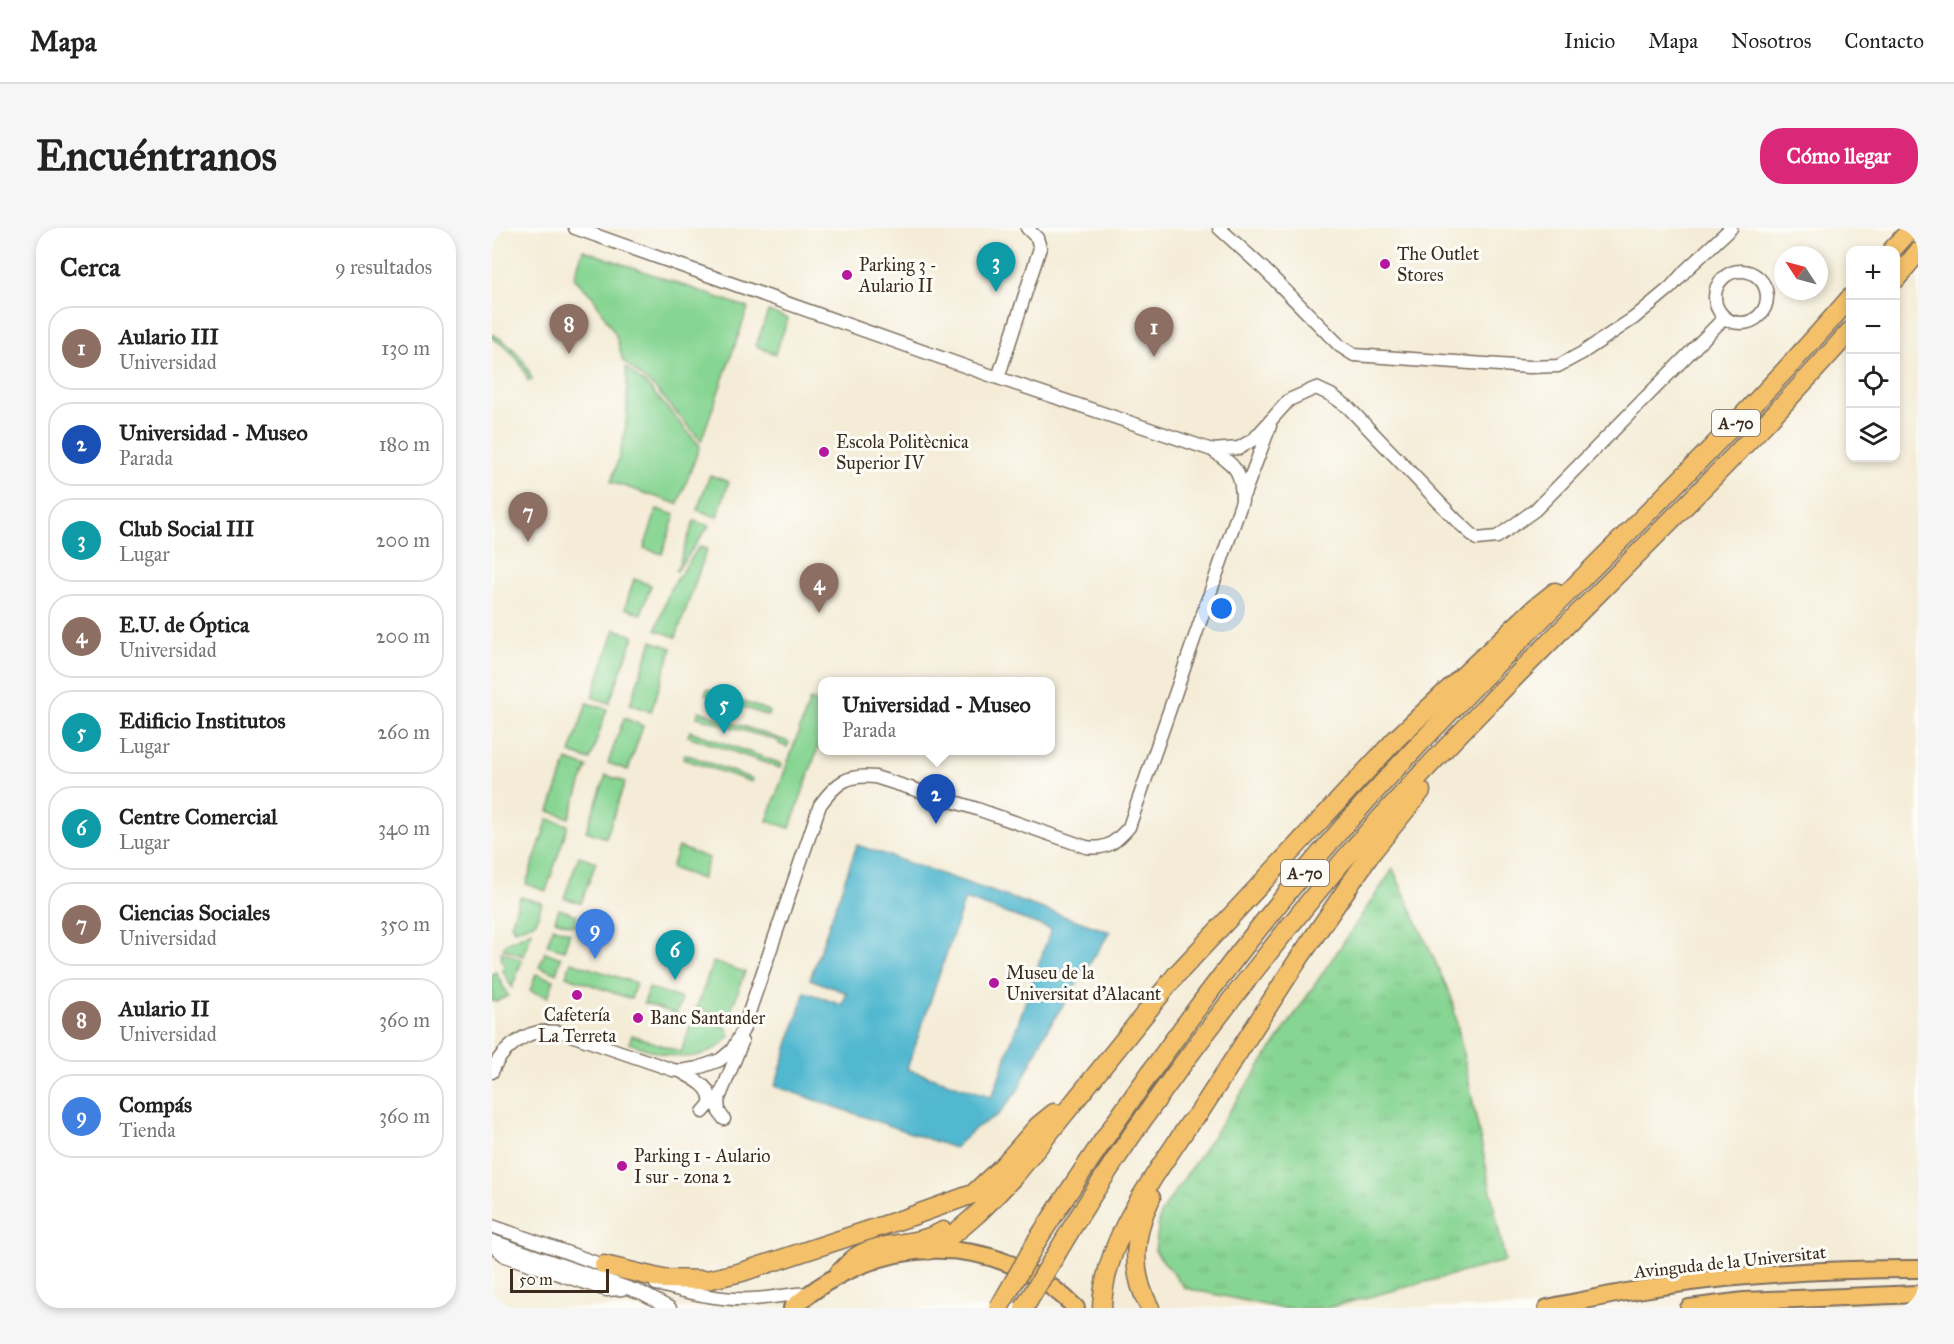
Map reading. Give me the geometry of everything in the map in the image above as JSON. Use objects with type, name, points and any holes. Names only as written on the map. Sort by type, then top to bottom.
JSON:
[{"type":"highway","points":[[1896,246],[1912,228]]},
{"type":"highway","points":[[1900,274],[1918,252]]},
{"type":"highway","name":"A-70","points":[[999,1308],[1038,1239],[1095,1150],[1193,1013],[1286,894],[1367,801],[1446,716],[1727,434],[1849,300]]},
{"type":"highway","name":"A-70","points":[[1024,1308],[1085,1205],[1139,1125],[1226,1005],[1336,869],[1448,746],[1738,453],[1846,336]]},
{"type":"highway","points":[[929,1250],[946,1240],[991,1201],[1016,1174],[1178,974],[1396,740],[1536,607],[1617,543]]},
{"type":"highway","points":[[1102,1308],[1103,1286],[1133,1210],[1296,963],[1372,852],[1421,791],[1448,746]]},
{"type":"highway","points":[[604,1264],[663,1279],[707,1280],[742,1272],[973,1194],[1003,1166],[1038,1126],[1087,1085]]},
{"type":"highway","points":[[839,1274],[858,1256],[886,1246],[917,1242],[935,1236],[955,1223],[1011,1171],[1087,1085]]},
{"type":"highway","points":[[1150,1308],[1136,1274],[1136,1250],[1140,1226],[1156,1188],[1199,1113]]},
{"type":"main road","points":[[792,1308],[809,1293],[839,1274],[869,1261],[894,1254],[929,1250],[962,1251],[1007,1263],[1045,1282],[1076,1308]]},
{"type":"main road","name":"Avinguda de la Universitat","points":[[1547,1308],[1639,1290],[1734,1278],[1817,1272],[1918,1269]]},
{"type":"main road","points":[[1689,1308],[1744,1301],[1918,1294]]},
{"type":"street","points":[[575,228],[998,378],[1212,450],[1234,465],[1242,482],[1242,501]]},
{"type":"street","points":[[998,378],[1040,248],[1037,238],[1027,228]]},
{"type":"street","points":[[1219,228],[1264,269],[1340,346],[1354,355],[1529,367],[1558,366],[1582,353],[1634,318],[1671,288],[1686,270],[1731,228]]},
{"type":"street","points":[[1739,272],[1750,273],[1758,278],[1767,295],[1762,312],[1755,319],[1743,323],[1725,317],[1719,310],[1716,300],[1716,292],[1722,280],[1732,273],[1739,272]]},
{"type":"street","points":[[1212,450],[1239,448],[1254,439],[1289,400],[1316,388],[1331,394],[1348,407],[1477,539],[1497,537],[1535,510],[1725,317]]},
{"type":"street","points":[[492,1072],[495,1063],[521,1040],[538,1032],[550,1031],[562,1032],[673,1070],[698,1068],[720,1060],[732,1050],[743,1030],[820,805],[837,785],[849,778],[859,775],[875,777],[1086,847],[1098,849],[1116,842],[1129,827],[1272,421]]},
{"type":"street","points":[[724,1119],[719,1112],[718,1101],[742,1042],[743,1030]]},
{"type":"street","points":[[680,1071],[705,1086],[710,1094],[710,1104],[703,1112]]},
{"type":"street","points":[[492,1226],[604,1264],[635,1278],[682,1291],[717,1297],[752,1299],[809,1293]]},
{"type":"street","points":[[492,1243],[636,1291],[670,1308]]},
{"type":"street","points":[[636,1291],[661,1308]]},
{"type":"green space","points":[[583,250],[748,308],[701,441],[656,389],[623,361],[616,335],[593,297],[574,278]]},
{"type":"green space","points":[[768,311],[788,319],[775,354],[756,346]]},
{"type":"green space","points":[[492,334],[517,353],[526,365],[532,380],[528,381],[519,361],[492,338]]},
{"type":"green space","points":[[626,368],[648,386],[700,446],[678,504],[611,482],[626,426]]},
{"type":"green space","points":[[710,475],[729,482],[717,517],[697,510]]},
{"type":"green space","points":[[657,509],[675,515],[662,554],[644,548]]},
{"type":"green space","points":[[694,521],[709,526],[676,572]]},
{"type":"green space","points":[[699,547],[707,549],[676,637],[656,630],[670,589]]},
{"type":"green space","points":[[634,579],[651,585],[641,614],[625,608]]},
{"type":"green space","points":[[615,629],[634,636],[609,703],[592,697]]},
{"type":"green space","points":[[652,641],[672,648],[651,712],[630,704]]},
{"type":"green space","points":[[707,689],[769,711],[768,716],[705,694]]},
{"type":"green space","points":[[810,700],[818,703],[818,748],[790,828],[767,821]]},
{"type":"green space","points":[[587,703],[607,709],[590,760],[570,753]]},
{"type":"green space","points":[[699,711],[789,742],[787,747],[779,744],[779,741],[697,717]]},
{"type":"green space","points":[[624,718],[643,726],[628,770],[608,763]]},
{"type":"green space","points":[[690,731],[782,764],[780,768],[688,736]]},
{"type":"green space","points":[[685,754],[753,779],[752,782],[683,759]]},
{"type":"green space","points":[[567,760],[587,767],[569,818],[549,811]]},
{"type":"green space","points":[[606,775],[625,782],[606,838],[586,831]]},
{"type":"green space","points":[[548,819],[568,825],[546,891],[526,884]]},
{"type":"green space","points":[[678,847],[709,858],[702,879],[671,868]]},
{"type":"green space","points":[[579,856],[596,862],[581,903],[564,898]]},
{"type":"green space","points":[[1393,869],[1452,999],[1505,1261],[1327,1308],[1279,1308],[1185,1288],[1155,1251],[1160,1214]]},
{"type":"green space","points":[[520,897],[542,903],[536,922],[514,930],[511,925]]},
{"type":"green space","points":[[559,909],[577,915],[574,926],[555,920]]},
{"type":"green space","points":[[553,927],[570,933],[564,950],[547,945]]},
{"type":"green space","points":[[532,931],[524,956],[503,949],[506,943]]},
{"type":"green space","points":[[501,952],[522,960],[512,988],[502,969],[505,967],[500,958]]},
{"type":"green space","points":[[545,952],[561,958],[556,973],[539,967]]},
{"type":"green space","points":[[571,962],[636,983],[631,999],[566,976]]},
{"type":"green space","points":[[713,962],[745,972],[728,1019],[697,1008]]},
{"type":"green space","points":[[496,972],[508,996],[496,1002],[492,1001],[492,974]]},
{"type":"green space","points":[[536,974],[554,980],[548,997],[530,991]]},
{"type":"green space","points":[[649,988],[682,999],[676,1014],[644,1003]]},
{"type":"green space","points":[[694,1016],[726,1027],[730,1036],[707,1053],[682,1057],[656,1052],[629,1043],[632,1035],[681,1052]]},
{"type":"water","points":[[857,845],[1110,932],[1045,1033],[1018,1090],[999,1114],[977,1127],[954,1148],[775,1086],[805,992],[842,1005],[847,993],[810,979]],"holes":[[[965,899],[1051,929],[992,1097],[907,1069]]]},
{"type":"place","name":"The Outlet Stores","points":[[1385,264]]},
{"type":"place","name":"Parking 3 - Aulario II","points":[[847,275]]},
{"type":"place","name":"Club Social III","points":[[996,292]]},
{"type":"place","name":"Aulario II","points":[[569,354]]},
{"type":"place","name":"Aulario III","points":[[1154,357]]},
{"type":"place","name":"Escola Politècnica Superior IV","points":[[824,452]]},
{"type":"place","name":"Ciencias Sociales","points":[[528,542]]},
{"type":"place","name":"E.U. de Óptica","points":[[819,613]]},
{"type":"place","name":"Edificio Institutos","points":[[724,734]]},
{"type":"place","name":"Universidad - Museo","points":[[936,824]]},
{"type":"place","name":"Compás","points":[[595,959]]},
{"type":"place","name":"Centre Comercial","points":[[675,980]]},
{"type":"place","name":"Museu de la Universitat d'Alacant","points":[[994,983]]},
{"type":"place","name":"Cafetería La Terreta","points":[[577,995]]},
{"type":"place","name":"Banc Santander","points":[[638,1018]]},
{"type":"place","name":"Parking 1 - Aulario I sur - zona 2","points":[[622,1166]]}]
